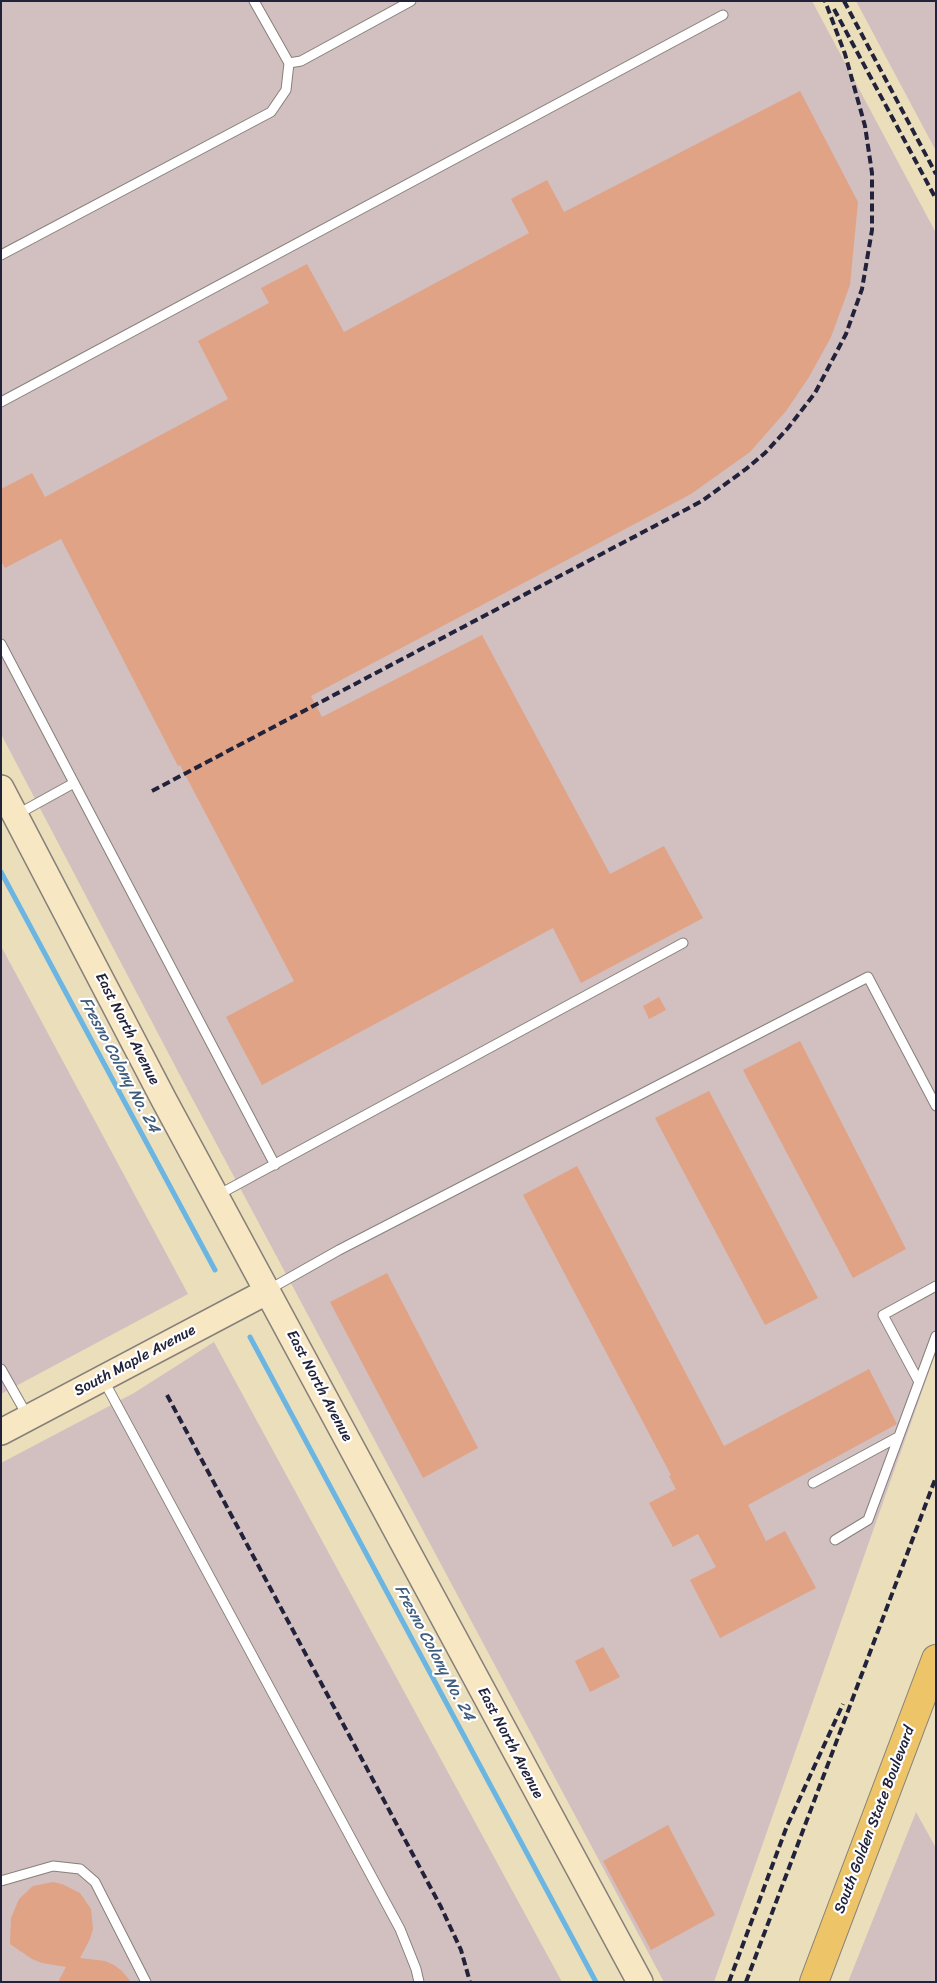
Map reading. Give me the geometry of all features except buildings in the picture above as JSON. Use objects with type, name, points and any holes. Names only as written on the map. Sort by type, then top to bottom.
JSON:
[{"type":"main road","name":"South Golden State Boulevard","points":[[814,1982],[936,1659]]},
{"type":"street","name":"East North Avenue","points":[[1,788],[216,1196],[640,1982]]},
{"type":"street","name":"South Maple Avenue","points":[[1,1432],[268,1290]]},
{"type":"lane","points":[[1,255],[271,112],[286,90],[289,63],[254,1]]},
{"type":"lane","points":[[289,63],[301,61],[411,1]]},
{"type":"lane","points":[[1,402],[723,15]]},
{"type":"lane","points":[[1,644],[274,1165]]},
{"type":"lane","points":[[16,816],[74,782]]},
{"type":"lane","points":[[216,1196],[683,943]]},
{"type":"lane","points":[[268,1290],[339,1250],[868,977],[936,1106]]},
{"type":"lane","points":[[919,1382],[883,1314],[936,1286]]},
{"type":"lane","points":[[835,1540],[868,1520],[936,1336]]},
{"type":"lane","points":[[1,1369],[28,1418]]},
{"type":"lane","points":[[103,1378],[400,1929],[416,1969],[419,1982]]},
{"type":"lane","points":[[813,1483],[898,1437]]},
{"type":"lane","points":[[1,1881],[53,1866],[80,1869],[95,1882],[146,1982]]},
{"type":"shaded area","points":[[1,1],[812,1],[936,233],[936,1352],[714,1982],[664,1982],[184,1083],[1,734]]},
{"type":"shaded area","points":[[856,1],[936,1],[936,151]]},
{"type":"shaded area","points":[[1,946],[188,1294],[1,1394]]},
{"type":"shaded area","points":[[214,1342],[562,1982],[1,1982],[1,1463],[134,1393]]},
{"type":"shaded area","points":[[916,1812],[936,1848],[936,1982],[848,1982]]},
{"type":"waterway","name":"Fresno Colony No. 24","points":[[1,872],[215,1270]]},
{"type":"waterway","name":"Fresno Colony No. 24","points":[[250,1337],[596,1982]]},
{"type":"railway","points":[[152,791],[702,501],[765,453],[788,428],[815,393],[846,334],[862,289],[872,230],[872,173],[865,126],[845,54],[825,1]]},
{"type":"railway","points":[[844,1],[936,174]]},
{"type":"railway","points":[[834,9],[936,199]]},
{"type":"railway","points":[[167,1395],[441,1907],[461,1950],[470,1982]]},
{"type":"railway","points":[[746,1982],[936,1477]]},
{"type":"railway","points":[[729,1982],[787,1826],[843,1704]]}]
